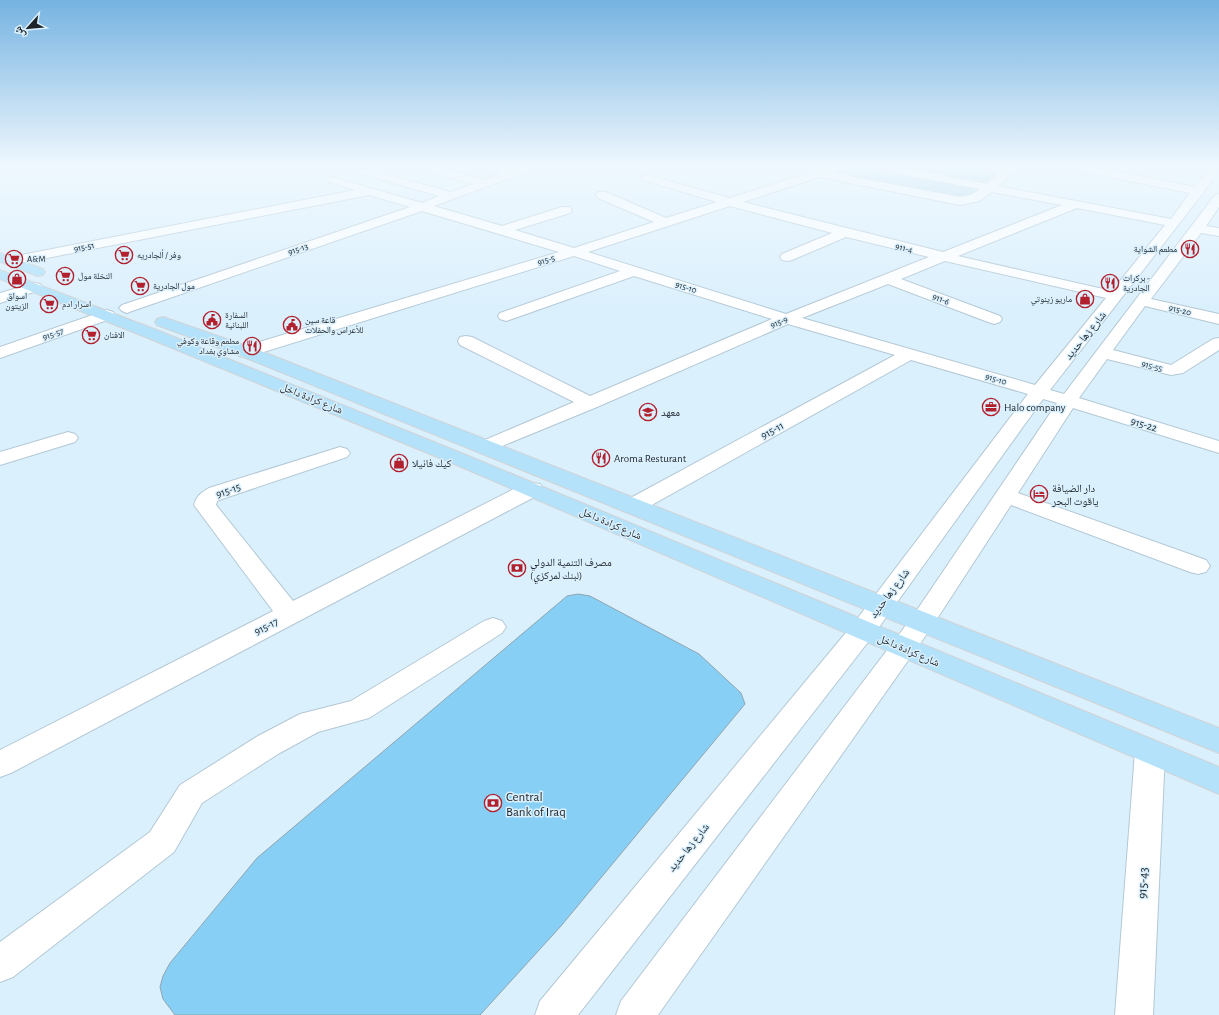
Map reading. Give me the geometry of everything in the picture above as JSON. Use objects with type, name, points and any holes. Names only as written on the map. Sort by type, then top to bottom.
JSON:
[{"type":"main road","name":"شارع كرادة داخل","points":[[4,264],[35,287],[107,315],[242,357],[492,450],[633,506],[871,618],[903,647],[1219,781]]},
{"type":"main road","name":"شارع كرادة داخل","points":[[4,264],[127,308],[242,357],[479,467],[532,489],[871,618],[922,622],[1219,741]]},
{"type":"main road","points":[[479,467],[492,450]]},
{"type":"street","name":"915-51","points":[[4,264],[261,212]]},
{"type":"street","name":"915-13","points":[[127,308],[405,212]]},
{"type":"street","name":"915-10","points":[[439,212],[574,252],[787,319],[1068,401]]},
{"type":"street","points":[[500,231],[559,212]]},
{"type":"street","points":[[642,212],[666,223]]},
{"type":"street","name":"915-5","points":[[242,357],[699,212]]},
{"type":"street","name":"911-4","points":[[765,212],[943,257],[1116,296]]},
{"type":"street","name":"915-9","points":[[492,450],[590,403],[787,319],[1055,212]]},
{"type":"street","points":[[1119,212],[1174,223]]},
{"type":"street","name":"شارع زها حديد","points":[[554,1015],[871,618],[1039,392],[1182,212]]},
{"type":"street","points":[[635,1015],[922,622],[1068,401],[1141,301],[1209,212]]},
{"type":"street","points":[[1198,228],[1219,232]]},
{"type":"street","points":[[787,257],[843,233]]},
{"type":"street","points":[[506,316],[634,271]]},
{"type":"street","name":"911-6","points":[[888,279],[994,319]]},
{"type":"street","points":[[0,298],[35,287]]},
{"type":"street","name":"915-20","points":[[1141,301],[1219,319]]},
{"type":"street","name":"915-57","points":[[0,353],[107,315]]},
{"type":"street","points":[[466,341],[590,403]]},
{"type":"street","name":"915-55","points":[[1103,353],[1171,370],[1178,369],[1219,343]]},
{"type":"street","name":"915-11","points":[[633,506],[910,354]]},
{"type":"street","name":"915-22","points":[[1068,401],[1219,447]]},
{"type":"street","points":[[0,459],[68,438]]},
{"type":"street","name":"915-15","points":[[289,614],[205,505],[207,498],[217,493],[340,453]]},
{"type":"street","name":"915-17","points":[[0,764],[532,489]]},
{"type":"street","points":[[1005,495],[1198,566]]},
{"type":"street","points":[[0,964],[162,842],[191,794],[268,745],[310,722],[359,710],[493,627]]},
{"type":"street","name":"915-43","points":[[1134,1015],[1150,752]]},
{"type":"building","name":"Central Bank of Iraq","points":[[578,594],[590,596],[699,654],[741,693],[745,704],[561,926],[480,1015],[175,1015],[163,999],[160,987],[163,976],[170,963],[257,858],[567,596]]},
{"type":"place","name":"مطعم الشواية","points":[[1190,249]]},
{"type":"place","name":"وفر / ألجادريه","points":[[124,255]]},
{"type":"place","name":"A&M","points":[[14,259]]},
{"type":"place","name":"النخلة مول","points":[[65,276]]},
{"type":"place","name":"اسواق الزيتون","points":[[17,279]]},
{"type":"place","name":"بركرات - الجادرية","points":[[1110,283]]},
{"type":"place","name":"مول الجادرية","points":[[140,286]]},
{"type":"place","name":"ماريو زينوتي","points":[[1085,299]]},
{"type":"place","name":"اسرار ادم","points":[[49,304]]},
{"type":"place","name":"السفارة اللبنانية","points":[[212,320]]},
{"type":"place","name":"قاعة سين للأعراس والحفلات","points":[[292,325]]},
{"type":"place","name":"الافنان","points":[[91,335]]},
{"type":"place","name":"مطعم وقاعة وكوفي مشاوي بغداد","points":[[252,346]]},
{"type":"place","name":"Halo company","points":[[991,407]]},
{"type":"place","name":"معهد","points":[[648,412]]},
{"type":"place","name":"Aroma Resturant","points":[[601,458]]},
{"type":"place","name":"كيك فانيلا","points":[[399,463]]},
{"type":"place","name":"دار الضيافة ياقوت البحر","points":[[1039,494]]},
{"type":"place","name":"مصرف التنمية الدولي (لبنك لمركزي)","points":[[517,568]]},
{"type":"place","name":"Central Bank of Iraq","points":[[493,803]]}]
